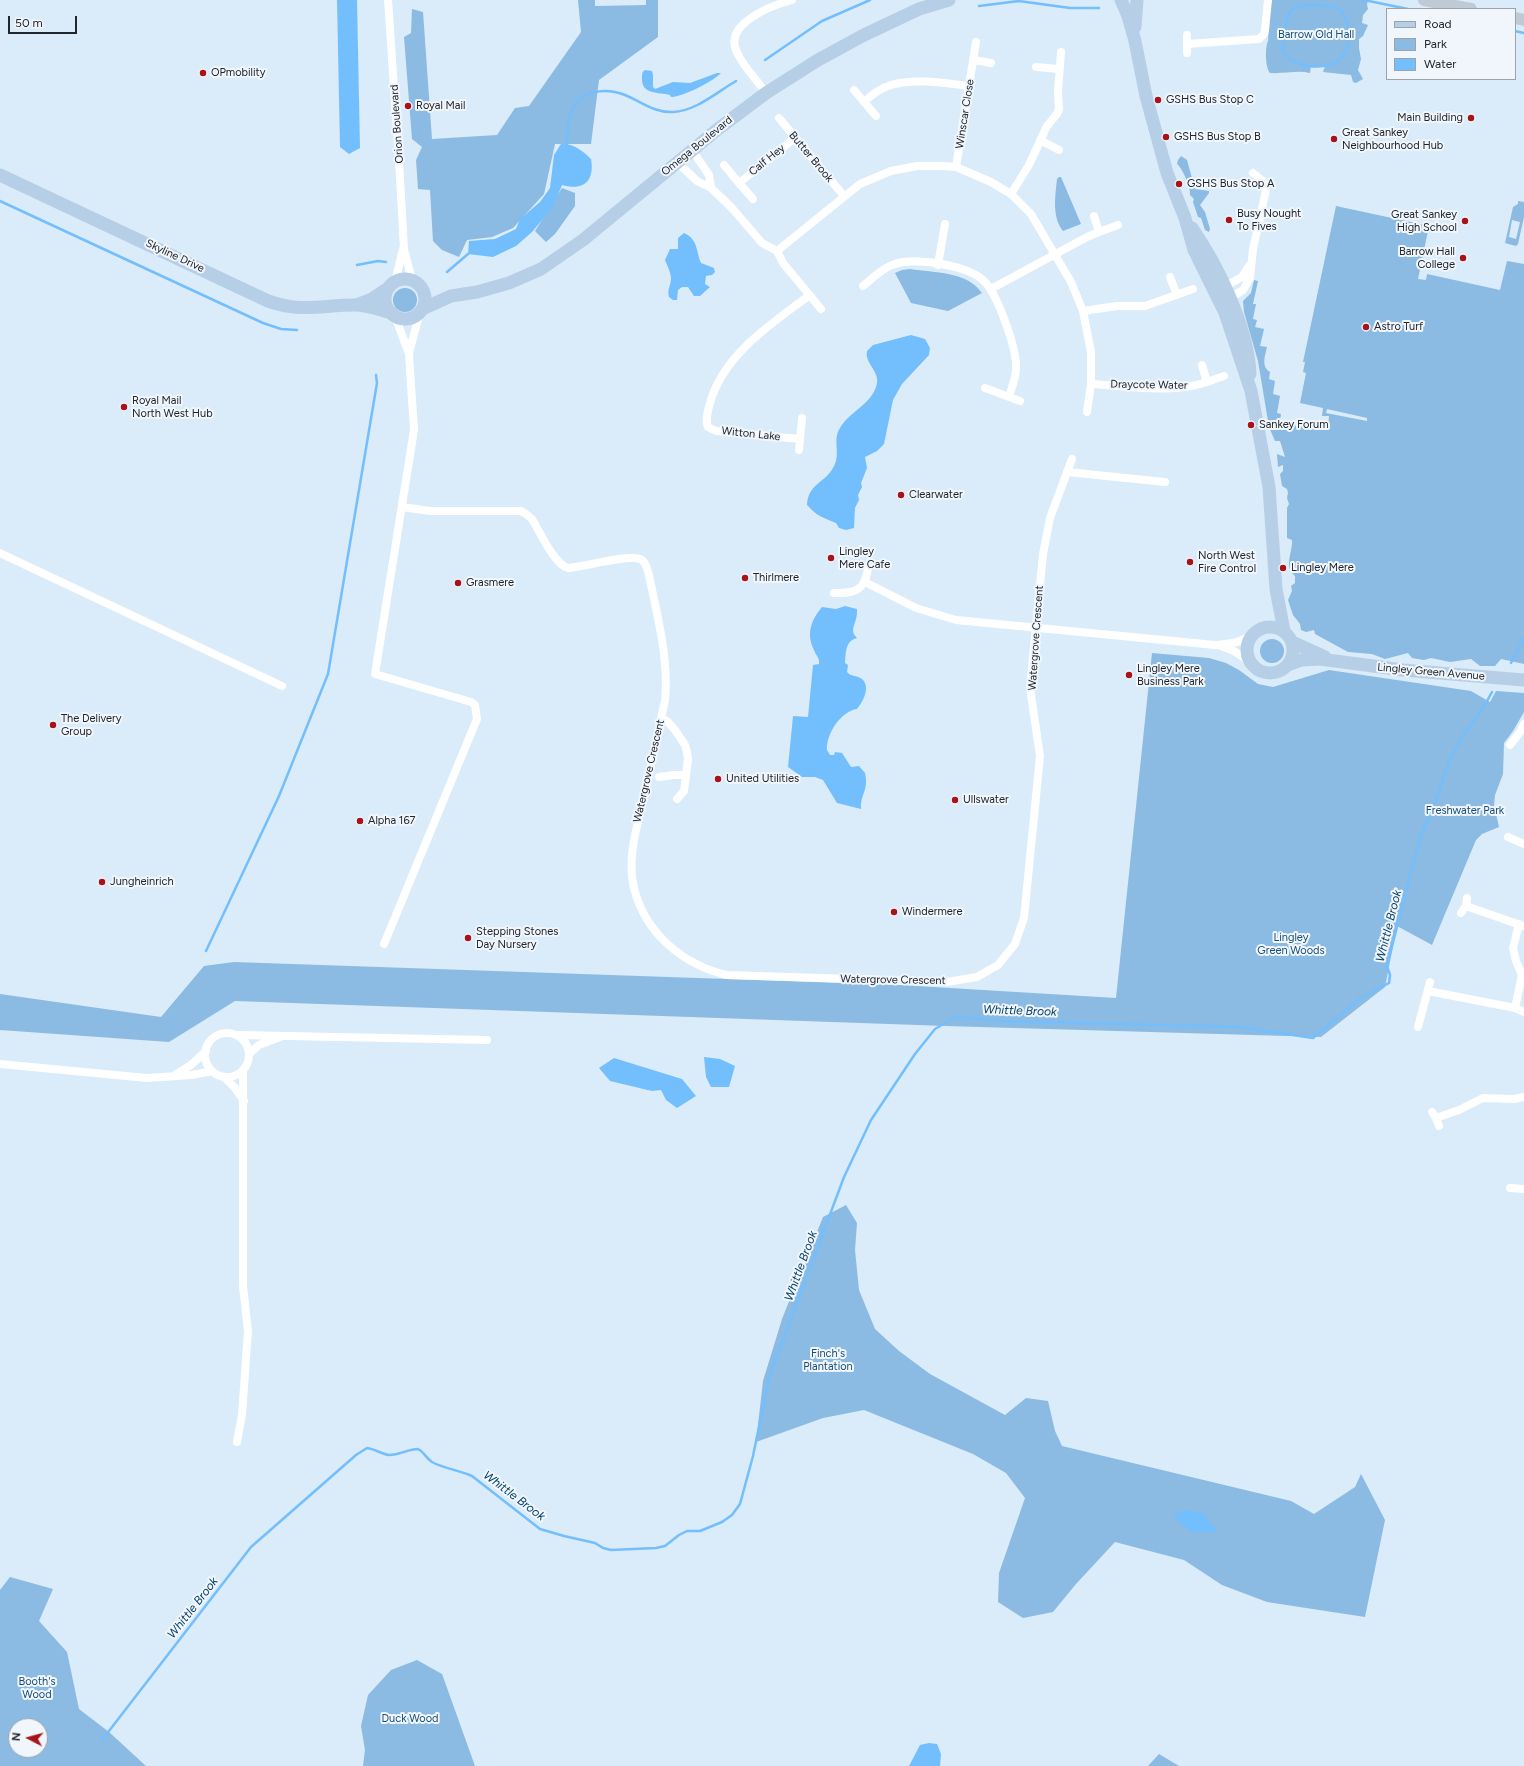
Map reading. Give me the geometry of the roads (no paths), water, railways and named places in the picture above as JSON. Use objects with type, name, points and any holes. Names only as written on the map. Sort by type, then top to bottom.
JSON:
[{"type":"main road","name":"Omega Boulevard","points":[[421,310],[451,296],[477,292],[509,283],[541,269],[583,240],[677,162],[766,93],[818,60],[864,35],[919,10],[948,0]]},
{"type":"main road","points":[[1121,0],[1128,16],[1135,41],[1146,96],[1167,173],[1185,218],[1199,262],[1209,283],[1223,295],[1251,391],[1269,487],[1273,522],[1276,589],[1284,631]]},
{"type":"main road","points":[[1135,41],[1137,0]]},
{"type":"main road","name":"Skyline Drive","points":[[0,175],[268,301],[287,307],[307,309],[356,305],[373,308],[393,315]]},
{"type":"main road","points":[[400,280],[416,284],[425,298],[421,310],[408,318],[393,315],[385,302],[391,286],[400,280]]},
{"type":"main road","name":"Omega Boulevard","points":[[416,284],[451,296]]},
{"type":"main road","name":"Skyline Drive","points":[[356,305],[391,286]]},
{"type":"main road","points":[[1257,631],[1269,626],[1277,627],[1284,631],[1292,642],[1294,654],[1288,665],[1282,670],[1268,673],[1261,671],[1250,662],[1247,648],[1257,631],[1271,610],[1276,589]]},
{"type":"main road","name":"Lingley Green Avenue","points":[[1292,642],[1322,656],[1338,661]]},
{"type":"main road","name":"Lingley Green Avenue","points":[[1288,665],[1302,660],[1338,661],[1403,670],[1524,680]]},
{"type":"street","name":"Orion Boulevard","points":[[388,0],[404,249],[416,284]]},
{"type":"street","points":[[766,93],[738,54],[734,45],[735,36],[739,28],[747,21],[792,0]]},
{"type":"street","points":[[1187,44],[1259,39],[1264,34],[1265,30],[1268,0]]},
{"type":"street","points":[[1424,0],[1465,8]]},
{"type":"street","points":[[1187,35],[1187,53]]},
{"type":"street","name":"Winscar Close","points":[[956,167],[976,42]]},
{"type":"street","points":[[1011,194],[1029,165],[1047,126],[1057,114],[1059,108],[1061,52]]},
{"type":"street","points":[[974,60],[991,63]]},
{"type":"street","points":[[1036,67],[1060,69]]},
{"type":"street","points":[[864,102],[883,88],[904,83],[930,82],[969,86]]},
{"type":"street","points":[[854,90],[876,116]]},
{"type":"street","name":"Butter Brook","points":[[779,118],[844,196]]},
{"type":"street","name":"Calf Hey","points":[[739,183],[795,138]]},
{"type":"street","points":[[1040,140],[1059,150]]},
{"type":"street","points":[[692,150],[709,174],[712,188]]},
{"type":"street","points":[[677,162],[698,181],[712,188],[732,208],[762,243],[778,251],[783,263],[821,309]]},
{"type":"street","name":"Calf Hey","points":[[724,165],[753,199]]},
{"type":"street","points":[[778,251],[844,196],[860,184],[876,176],[903,168],[929,165],[956,167],[991,182],[1011,194],[1031,214],[1056,254],[1071,282],[1083,311],[1091,352],[1091,384],[1087,412]]},
{"type":"street","points":[[1223,295],[1243,290],[1250,278],[1251,263],[1266,190],[1263,181],[1253,173]]},
{"type":"street","points":[[1094,216],[1099,232]]},
{"type":"street","points":[[938,265],[945,224]]},
{"type":"street","points":[[990,289],[1087,237],[1118,225]]},
{"type":"street","name":"Orion Boulevard","points":[[391,286],[404,249]]},
{"type":"street","points":[[863,286],[883,269],[901,262],[912,261],[960,269],[974,274],[985,281],[1008,331],[1016,360],[1015,378],[1009,397]]},
{"type":"street","points":[[1223,295],[1242,277],[1251,263]]},
{"type":"street","points":[[1170,277],[1177,295]]},
{"type":"street","points":[[1083,311],[1117,306],[1145,306],[1193,290]]},
{"type":"street","name":"Witton Lake","points":[[800,439],[716,431],[708,427],[706,420],[711,398],[723,375],[732,363],[757,336],[810,296]]},
{"type":"street","points":[[409,354],[421,310]]},
{"type":"street","points":[[384,944],[478,719],[475,705],[471,702],[375,674],[414,430],[409,354],[393,315]]},
{"type":"street","points":[[1202,365],[1207,382]]},
{"type":"street","name":"Draycote Water","points":[[1091,384],[1177,388],[1195,386],[1224,376]]},
{"type":"street","points":[[985,388],[1020,401]]},
{"type":"street","points":[[799,450],[802,418]]},
{"type":"street","name":"Watergrove Crescent","points":[[402,507],[430,511],[521,511],[532,519],[557,561],[564,566],[574,567],[634,558],[641,559],[646,566],[666,670],[665,700],[632,851],[634,888],[649,923],[667,944],[678,954],[702,968],[722,974],[738,976],[947,982],[976,977],[998,965],[1010,952],[1018,937],[1024,918],[1040,756],[1030,688],[1045,537],[1050,518],[1072,459]]},
{"type":"street","points":[[1067,472],[1165,482]]},
{"type":"street","points":[[0,553],[282,686]]},
{"type":"street","points":[[834,593],[851,592],[857,590],[865,582],[868,566]]},
{"type":"street","points":[[865,582],[916,608],[956,620],[1215,645],[1234,650],[1250,662]]},
{"type":"street","points":[[1215,645],[1236,643],[1246,639],[1257,631]]},
{"type":"street","points":[[661,718],[671,724],[685,745],[688,759],[684,792],[677,798]]},
{"type":"street","points":[[1510,745],[1522,733],[1524,724]]},
{"type":"street","points":[[659,777],[686,775]]},
{"type":"street","points":[[1508,837],[1524,844]]},
{"type":"street","points":[[1465,906],[1521,925],[1513,948],[1516,961],[1522,975],[1515,1008]]},
{"type":"street","points":[[1418,1027],[1430,982]]},
{"type":"street","points":[[1428,991],[1515,1008],[1524,1012]]},
{"type":"street","points":[[244,1102],[235,1088],[224,1077],[212,1071],[206,1059],[208,1045],[218,1035],[224,1033],[238,1035],[487,1040]]},
{"type":"street","points":[[224,1077],[238,1074],[243,1070],[249,1061],[250,1053],[248,1046],[238,1035]]},
{"type":"street","points":[[250,1053],[260,1045],[283,1036]]},
{"type":"street","points":[[174,1075],[191,1065],[206,1051]]},
{"type":"street","points":[[0,1064],[146,1078],[174,1075],[192,1076],[212,1071]]},
{"type":"street","points":[[237,1442],[242,1415],[248,1331],[244,1286],[243,1070]]},
{"type":"street","points":[[1436,1119],[1483,1098],[1514,1099],[1524,1097]]},
{"type":"street","points":[[1510,1188],[1524,1189]]},
{"type":"water","points":[[337,0],[357,0],[360,148],[349,154],[340,147]]},
{"type":"water","points":[[645,70],[652,71],[653,87],[655,89],[673,82],[690,83],[717,73],[721,73],[711,81],[697,88],[682,95],[672,97],[670,95],[652,92],[644,87],[642,83],[642,75]]},
{"type":"water","points":[[561,144],[574,146],[591,159],[591,174],[586,183],[576,187],[562,185],[553,207],[532,232],[516,246],[493,257],[468,254],[469,241],[495,239],[516,229],[520,219],[540,202],[550,188],[554,155]]},
{"type":"water","points":[[684,233],[694,242],[701,263],[714,268],[715,272],[712,275],[706,276],[705,284],[710,287],[700,296],[694,296],[688,287],[682,287],[678,290],[677,300],[673,300],[669,297],[668,291],[671,276],[665,260],[670,249],[678,249],[678,238]]},
{"type":"water","points":[[911,335],[925,339],[930,348],[929,355],[902,384],[893,400],[884,444],[877,451],[865,457],[867,468],[861,483],[862,487],[858,495],[859,500],[855,508],[854,528],[846,530],[839,528],[836,523],[814,512],[807,505],[808,498],[814,487],[831,472],[834,466],[837,457],[837,437],[840,428],[849,417],[869,399],[876,387],[877,377],[868,360],[867,351],[873,345]]},
{"type":"water","points":[[845,606],[857,609],[857,617],[853,631],[857,638],[850,642],[846,651],[845,663],[848,665],[847,672],[850,675],[862,679],[865,682],[866,690],[864,699],[857,709],[845,714],[836,724],[829,737],[827,750],[830,755],[834,755],[835,752],[842,753],[851,767],[859,766],[865,773],[866,784],[861,809],[837,803],[823,780],[815,777],[802,777],[788,767],[793,716],[808,717],[813,665],[819,664],[810,638],[811,627],[815,617],[822,607],[836,609]]},
{"type":"water","points":[[704,1057],[720,1059],[735,1066],[729,1087],[711,1087],[706,1077]]},
{"type":"water","points":[[614,1058],[682,1079],[696,1096],[677,1108],[666,1100],[661,1090],[652,1091],[610,1081],[599,1068]]},
{"type":"water","points":[[1183,1510],[1202,1512],[1218,1532],[1191,1532],[1173,1516]]},
{"type":"water","points":[[929,1743],[937,1744],[941,1754],[940,1766],[909,1766],[920,1745]]},
{"type":"waterway","points":[[765,60],[822,21],[870,0]]},
{"type":"waterway","points":[[1364,0],[1403,8]]},
{"type":"waterway","points":[[979,6],[1019,1],[1070,8],[1099,8]]},
{"type":"waterway","points":[[1321,5],[1337,8],[1345,16],[1349,36],[1346,50],[1339,60],[1326,66],[1309,66],[1301,64],[1287,57],[1283,51],[1286,22],[1290,12],[1296,7],[1321,5]]},
{"type":"waterway","points":[[1516,31],[1524,33]]},
{"type":"waterway","points":[[567,144],[567,132],[571,113],[580,99],[593,92],[609,91],[625,95],[660,111],[673,112],[682,111],[698,105],[736,81]]},
{"type":"waterway","points":[[0,201],[263,323],[281,329],[297,330]]},
{"type":"waterway","points":[[447,272],[468,254]]},
{"type":"waterway","points":[[357,265],[378,261],[386,262]]},
{"type":"waterway","points":[[206,951],[279,796],[328,674],[377,383],[376,375]]},
{"type":"waterway","name":"Whittle Brook","points":[[1511,663],[1524,639]]},
{"type":"waterway","name":"Whittle Brook","points":[[102,1740],[251,1547],[356,1455],[367,1448],[389,1455],[418,1449],[432,1462],[472,1476],[540,1529],[595,1543],[603,1548],[611,1550],[656,1548],[665,1546],[679,1535],[687,1531],[700,1531],[722,1522],[732,1515],[740,1504],[753,1456],[769,1378],[844,1177],[871,1120],[915,1054],[935,1029],[955,1017],[1002,1021],[1240,1027],[1313,1038],[1359,999],[1389,983],[1390,975],[1387,966],[1414,860],[1423,831],[1436,801],[1450,759],[1464,734],[1482,710],[1492,692]]},
{"type":"place","name":"OPmobility","points":[[203,73]]},
{"type":"place","name":"GSHS Bus Stop C","points":[[1158,100]]},
{"type":"place","name":"Royal Mail","points":[[408,106]]},
{"type":"place","name":"Main Building","points":[[1471,118]]},
{"type":"place","name":"GSHS Bus Stop B","points":[[1166,137]]},
{"type":"place","name":"Great Sankey Neighbourhood Hub","points":[[1334,139]]},
{"type":"place","name":"GSHS Bus Stop A","points":[[1179,184]]},
{"type":"place","name":"Busy Nought To Fives","points":[[1229,220]]},
{"type":"place","name":"Great Sankey High School","points":[[1465,221]]},
{"type":"place","name":"Barrow Hall College","points":[[1463,258]]},
{"type":"place","name":"Astro Turf","points":[[1366,327]]},
{"type":"place","name":"Royal Mail North West Hub","points":[[124,407]]},
{"type":"place","name":"Sankey Forum","points":[[1251,425]]},
{"type":"place","name":"Clearwater","points":[[901,495]]},
{"type":"place","name":"Lingley Mere Cafe","points":[[831,558]]},
{"type":"place","name":"North West Fire Control","points":[[1190,562]]},
{"type":"place","name":"Lingley Mere","points":[[1283,568]]},
{"type":"place","name":"Thirlmere","points":[[745,578]]},
{"type":"place","name":"Grasmere","points":[[458,583]]},
{"type":"place","name":"Lingley Mere Business Park","points":[[1129,675]]},
{"type":"place","name":"The Delivery Group","points":[[53,725]]},
{"type":"place","name":"United Utilities","points":[[718,779]]},
{"type":"place","name":"Ullswater","points":[[955,800]]},
{"type":"place","name":"Alpha 167","points":[[360,821]]},
{"type":"place","name":"Jungheinrich","points":[[102,882]]},
{"type":"place","name":"Windermere","points":[[894,912]]},
{"type":"place","name":"Stepping Stones Day Nursery","points":[[468,938]]},
{"type":"park label","name":"Barrow Old Hall","points":[[1316,35]]},
{"type":"park label","name":"Freshwater Park","points":[[1465,811]]},
{"type":"park label","name":"Lingley Green Woods","points":[[1291,944]]},
{"type":"park label","name":"Finch's Plantation","points":[[828,1360]]},
{"type":"park label","name":"Booth's Wood","points":[[37,1688]]},
{"type":"park label","name":"Duck Wood","points":[[410,1719]]}]
